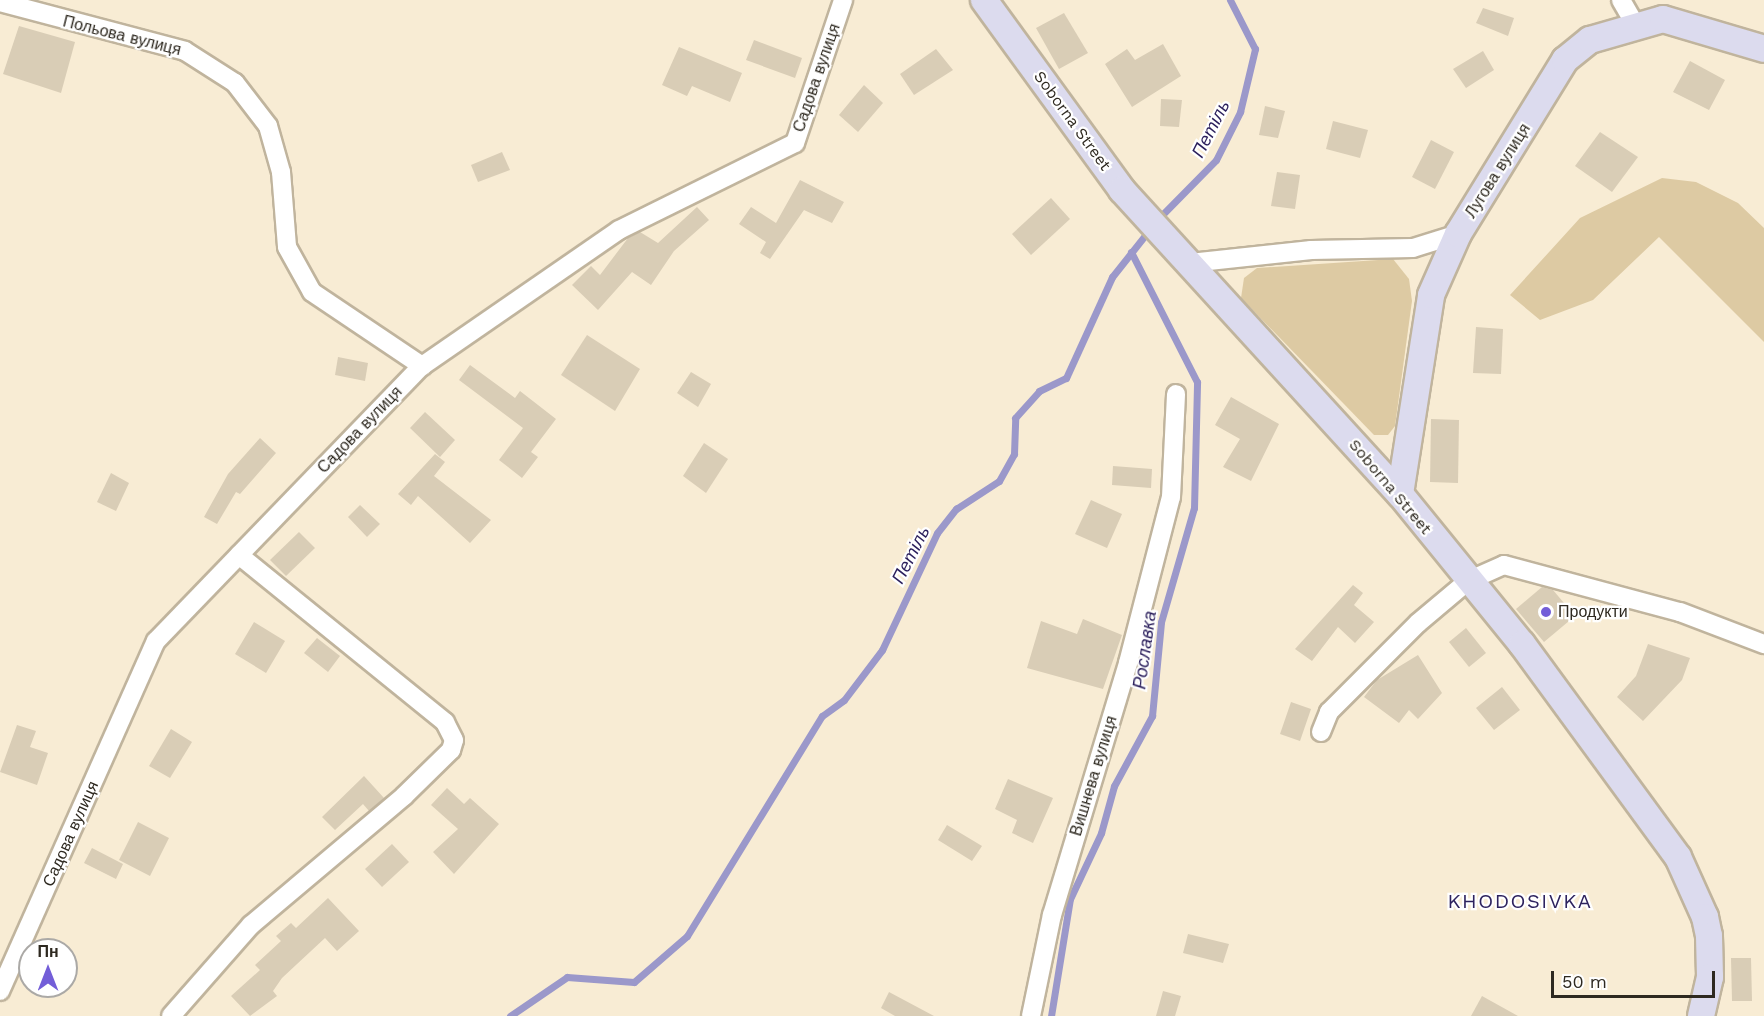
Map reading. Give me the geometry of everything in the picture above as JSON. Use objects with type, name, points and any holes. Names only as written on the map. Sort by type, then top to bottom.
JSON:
[{"type":"street","name":"Садова вулиця","points":[[0,991],[156,641],[422,366],[619,230],[795,143],[843,0]]},
{"type":"street","name":"Soborna Street","points":[[984,0],[1122,190],[1400,494],[1522,645],[1678,857],[1706,917],[1709,936],[1710,977],[1701,1016]]},
{"type":"street","points":[[1621,0],[1635,24]]},
{"type":"street","name":"Польова вулиця","points":[[0,2],[185,51],[235,82],[268,126],[281,172],[287,247],[312,291],[422,366]]},
{"type":"street","name":"Лугова вулиця","points":[[1400,494],[1431,295],[1458,234],[1565,60],[1590,40],[1635,24],[1672,21],[1764,50]]},
{"type":"street","points":[[1184,257],[1311,249],[1413,248],[1458,234]]},
{"type":"street","name":"Вишнева вулиця","points":[[1031,1016],[1052,915],[1128,663],[1171,497],[1176,394]]},
{"type":"street","points":[[171,1016],[251,925],[404,796],[451,750],[454,740],[445,722],[238,555]]},
{"type":"street","points":[[1321,732],[1329,712],[1418,622],[1468,581],[1504,565],[1680,612],[1764,644]]},
{"type":"shaded area","points":[[1662,178],[1696,182],[1738,203],[1764,228],[1764,342],[1659,237],[1593,300],[1540,320],[1510,295],[1580,218]]},
{"type":"shaded area","points":[[1393,259],[1409,279],[1412,301],[1395,426],[1388,435],[1374,435],[1241,298],[1244,278],[1257,268]]},
{"type":"building","points":[[1483,8],[1514,18],[1508,36],[1476,23]]},
{"type":"building","points":[[1064,13],[1088,53],[1059,69],[1036,28]]},
{"type":"building","points":[[19,26],[75,42],[61,93],[3,74]]},
{"type":"building","points":[[754,40],[802,58],[795,78],[746,60]]},
{"type":"building","points":[[1163,44],[1181,76],[1132,107],[1105,64],[1127,49],[1135,60]]},
{"type":"building","points":[[679,47],[742,73],[730,102],[692,86],[687,96],[662,85]]},
{"type":"building","points":[[936,49],[953,70],[914,95],[900,74]]},
{"type":"building","points":[[1483,51],[1494,70],[1466,88],[1453,69]]},
{"type":"building","points":[[1690,61],[1725,80],[1709,110],[1673,92]]},
{"type":"building","points":[[864,85],[883,103],[858,132],[839,115]]},
{"type":"building","points":[[1161,99],[1182,100],[1179,127],[1160,126]]},
{"type":"building","points":[[1265,106],[1285,111],[1278,138],[1259,135]]},
{"type":"building","points":[[1333,121],[1368,130],[1360,158],[1326,149]]},
{"type":"building","points":[[1600,132],[1638,157],[1612,192],[1575,166]]},
{"type":"building","points":[[1431,140],[1454,152],[1435,189],[1412,177]]},
{"type":"building","points":[[502,152],[510,170],[478,182],[471,165]]},
{"type":"building","points":[[1277,172],[1300,175],[1295,209],[1271,206]]},
{"type":"building","points":[[800,180],[844,202],[832,223],[804,210],[770,259],[760,253],[766,242],[739,224],[751,207],[776,223]]},
{"type":"building","points":[[1051,198],[1070,219],[1031,255],[1012,234]]},
{"type":"building","points":[[697,207],[709,220],[674,251],[651,285],[632,272],[598,310],[572,285],[591,266],[600,275],[628,238],[640,232],[658,243]]},
{"type":"building","points":[[1476,327],[1503,329],[1501,374],[1473,373]]},
{"type":"building","points":[[587,335],[640,369],[615,411],[561,375]]},
{"type":"building","points":[[338,357],[368,363],[365,381],[335,375]]},
{"type":"building","points":[[470,365],[515,398],[520,391],[556,419],[531,452],[538,457],[522,478],[499,460],[523,428],[459,380]]},
{"type":"building","points":[[691,372],[711,384],[698,407],[677,393]]},
{"type":"building","points":[[1231,397],[1279,424],[1251,481],[1223,467],[1240,439],[1215,425]]},
{"type":"building","points":[[425,412],[455,440],[440,457],[410,428]]},
{"type":"building","points":[[1431,419],[1459,420],[1458,483],[1430,482]]},
{"type":"building","points":[[260,438],[276,453],[240,494],[236,492],[217,524],[204,517],[228,474]]},
{"type":"building","points":[[704,443],[728,459],[706,493],[683,476]]},
{"type":"building","points":[[435,454],[445,462],[434,476],[491,520],[470,543],[418,496],[411,505],[398,494]]},
{"type":"building","points":[[1113,466],[1152,469],[1151,488],[1112,485]]},
{"type":"building","points":[[111,473],[129,483],[116,511],[97,502]]},
{"type":"building","points":[[1091,500],[1122,514],[1107,548],[1075,534]]},
{"type":"building","points":[[360,505],[380,524],[367,537],[348,517]]},
{"type":"building","points":[[299,532],[315,548],[286,576],[270,560]]},
{"type":"building","points":[[1353,585],[1363,593],[1354,605],[1374,622],[1355,643],[1338,627],[1312,661],[1295,649]]},
{"type":"building","name":"Продукти","points":[[1542,587],[1553,590],[1575,616],[1544,642],[1516,609]]},
{"type":"building","points":[[1083,619],[1122,635],[1103,689],[1027,668],[1041,621],[1077,634]]},
{"type":"building","points":[[254,622],[285,641],[266,673],[235,654]]},
{"type":"building","points":[[1466,628],[1486,653],[1469,667],[1449,642]]},
{"type":"building","points":[[317,638],[340,656],[328,672],[304,653]]},
{"type":"building","points":[[1648,644],[1690,658],[1682,680],[1643,721],[1617,697],[1636,676]]},
{"type":"building","points":[[1418,655],[1442,693],[1418,719],[1409,710],[1399,723],[1364,697],[1377,680]]},
{"type":"building","points":[[1502,687],[1520,710],[1494,730],[1476,708]]},
{"type":"building","points":[[1291,702],[1311,709],[1300,741],[1280,734]]},
{"type":"building","points":[[17,725],[36,731],[30,747],[48,753],[37,785],[0,772]]},
{"type":"building","points":[[171,729],[192,742],[170,778],[149,766]]},
{"type":"building","points":[[364,776],[384,798],[369,811],[363,804],[335,830],[322,817]]},
{"type":"building","points":[[1008,779],[1053,798],[1033,843],[1012,833],[1017,820],[995,809]]},
{"type":"building","points":[[447,788],[464,804],[470,798],[499,824],[454,874],[433,852],[458,829],[431,805]]},
{"type":"building","points":[[138,822],[169,838],[150,876],[119,860]]},
{"type":"building","points":[[947,825],[982,846],[972,861],[938,840]]},
{"type":"building","points":[[392,844],[409,862],[382,887],[365,869]]},
{"type":"building","points":[[92,848],[123,864],[116,879],[84,863]]},
{"type":"building","points":[[328,898],[359,931],[337,951],[325,938],[282,978],[273,991],[277,996],[250,1016],[231,996],[260,970],[255,965],[281,941],[276,936],[291,923],[296,928]]},
{"type":"building","points":[[1188,934],[1229,944],[1223,963],[1183,953]]},
{"type":"building","points":[[1731,958],[1751,958],[1752,1001],[1732,1001]]},
{"type":"building","points":[[1163,991],[1181,996],[1175,1016],[1156,1016]]},
{"type":"building","points":[[889,992],[934,1016],[895,1016],[881,1008]]},
{"type":"building","points":[[1482,996],[1518,1016],[1471,1016]]},
{"type":"waterway","name":"Петіль","points":[[1157,220],[1216,160],[1240,112],[1255,49],[1230,0]]},
{"type":"waterway","name":"Петіль","points":[[510,1016],[567,977],[634,982],[687,936],[822,716],[844,700],[882,650],[937,533],[956,509],[999,481],[1014,454],[1015,418],[1039,391],[1066,378],[1112,277],[1150,229]]},
{"type":"waterway","name":"Рославка","points":[[1051,1016],[1070,899],[1101,833],[1114,786],[1152,716],[1161,622],[1194,508],[1197,382],[1131,252]]},
{"type":"place","name":"Продукти","points":[[1546,612]]},
{"type":"district","name":"KHODOSIVKA","points":[[1520,901]]}]
